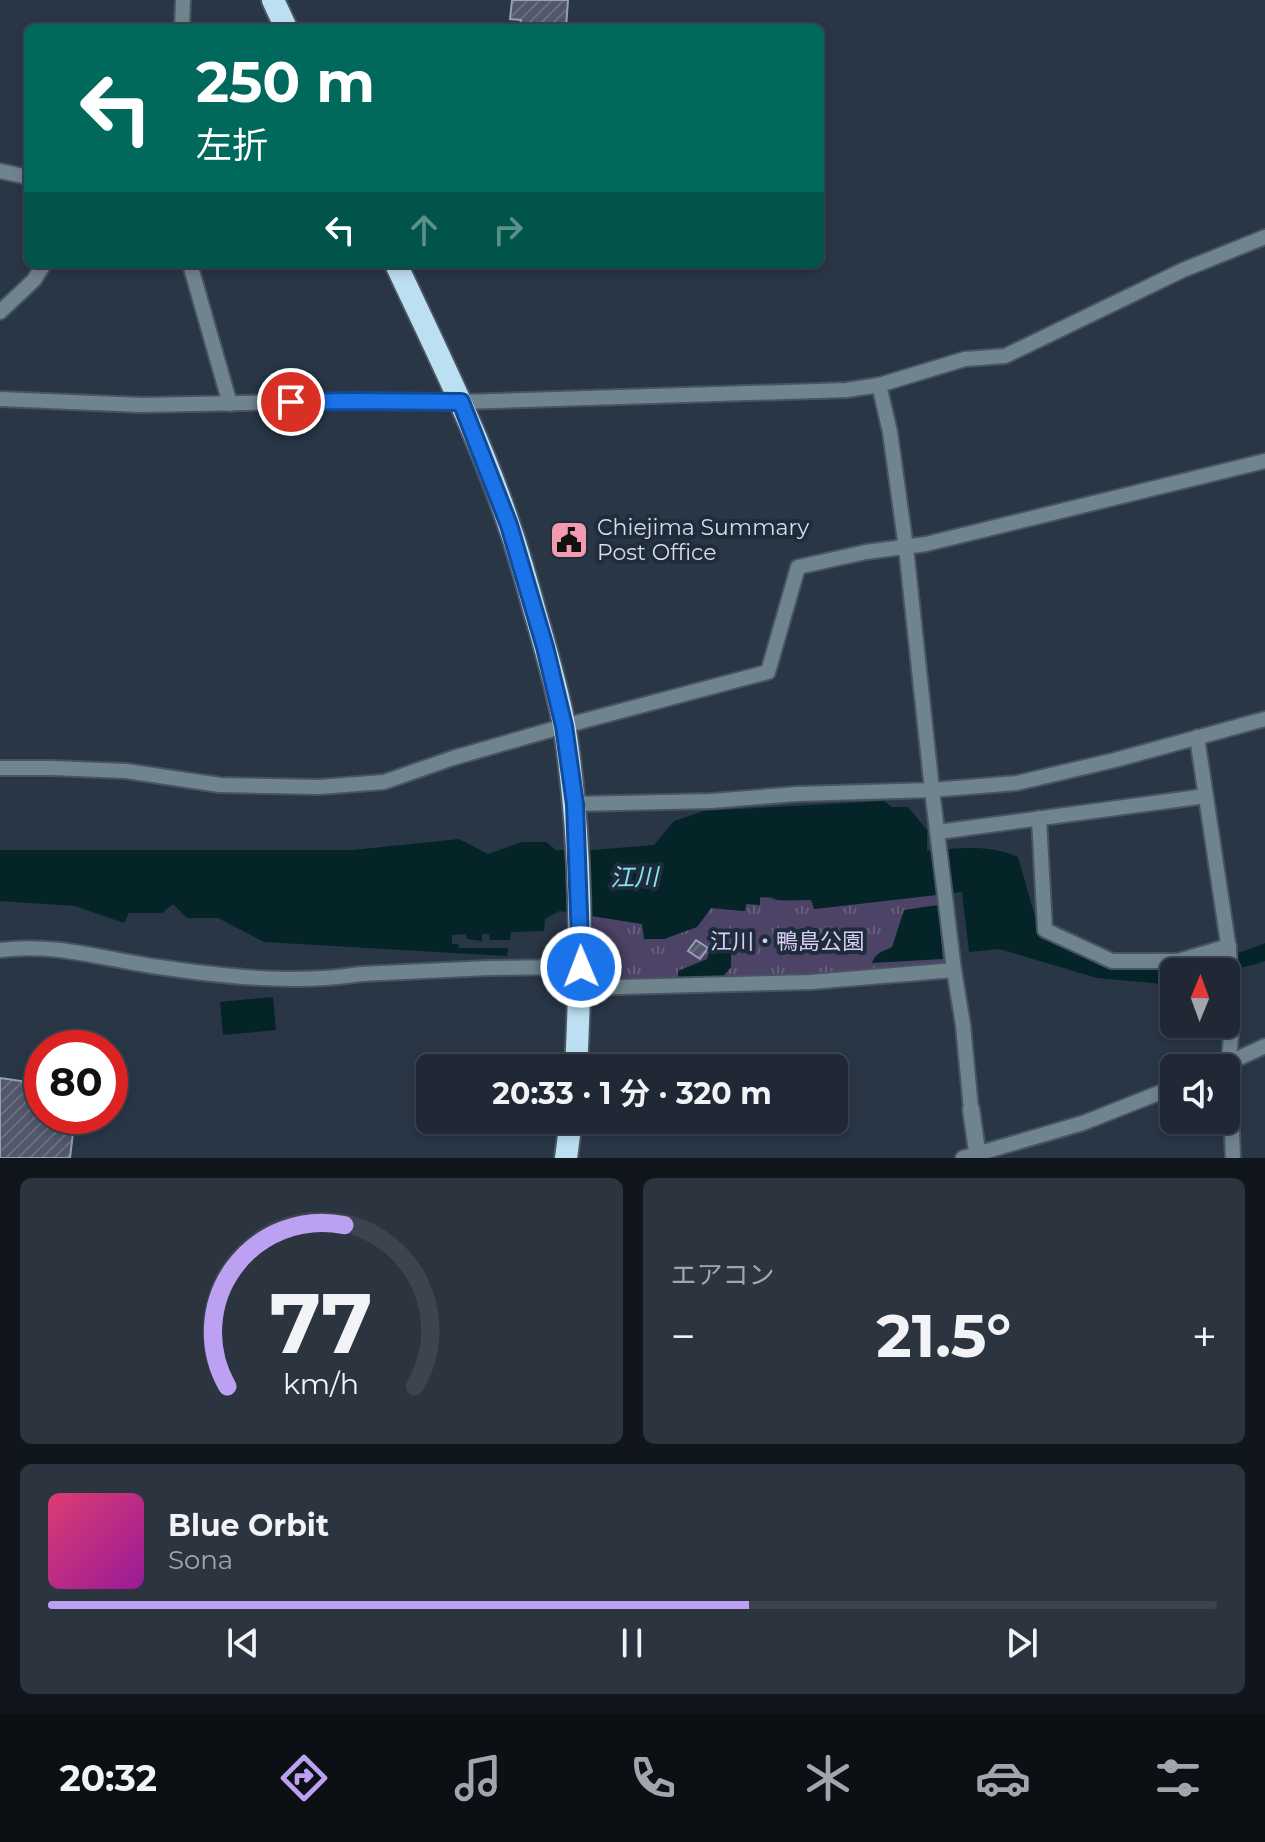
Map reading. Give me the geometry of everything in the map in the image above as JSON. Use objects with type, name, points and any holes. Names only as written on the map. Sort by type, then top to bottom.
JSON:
[{"type":"highway","points":[[273,0],[284,24]]},
{"type":"highway","points":[[398,268],[461,402],[509,525],[545,647],[564,726],[575,804],[580,915],[577,1054]]},
{"type":"highway","points":[[566,1158],[569,1134]]},
{"type":"street","points":[[182,24],[183,0]]},
{"type":"street","points":[[0,171],[24,176]]},
{"type":"street","points":[[0,399],[142,405],[461,402],[847,390],[879,385],[965,359],[1005,356],[1183,270],[1265,237]]},
{"type":"street","points":[[0,312],[34,280],[42,268]]},
{"type":"street","points":[[191,268],[230,404]]},
{"type":"street","points":[[879,385],[890,432],[906,548],[932,790],[963,1025],[973,1156],[1083,1123],[1160,1093]]},
{"type":"street","points":[[0,768],[126,771],[220,785],[319,787],[384,782],[453,758],[564,726],[768,672],[798,567],[866,552],[926,544],[1265,461]]},
{"type":"street","points":[[575,804],[696,802],[1017,783],[1265,719]]},
{"type":"street","points":[[1197,737],[1229,948],[1232,1021],[1225,1054]]},
{"type":"street","points":[[938,837],[1039,818],[1206,796]]},
{"type":"street","points":[[1039,818],[1045,930],[1112,961],[1178,961],[1229,948]]},
{"type":"street","points":[[0,950],[51,948],[153,966],[285,978],[489,968],[580,978],[811,982],[954,970]]},
{"type":"street","points":[[1240,1057],[1265,1046]]},
{"type":"street","points":[[1230,1134],[1233,1158]]},
{"type":"green space","name":"江川・鴨島公園","points":[[946,894],[954,970],[810,982],[592,979],[593,915],[642,924],[697,927],[711,908],[745,911],[746,904],[761,898],[811,900],[815,909]]},
{"type":"water","name":"江川","points":[[884,801],[892,807],[908,807],[927,830],[927,851],[985,849],[1018,857],[1041,938],[1117,968],[1160,968],[1160,984],[1097,978],[999,949],[969,952],[962,892],[814,909],[811,900],[760,897],[760,905],[746,904],[745,911],[711,908],[697,927],[664,939],[644,939],[642,924],[559,911],[545,919],[544,931],[511,932],[510,940],[490,940],[489,934],[482,934],[482,941],[467,939],[466,934],[452,935],[452,944],[458,944],[459,948],[508,948],[507,956],[264,942],[218,918],[187,918],[173,904],[162,913],[129,913],[124,923],[75,906],[0,901],[0,850],[353,850],[459,839],[488,854],[522,842],[546,842],[556,850],[593,850],[654,845],[674,821],[704,811]]},
{"type":"water","points":[[938,905],[943,959],[872,963],[877,954],[892,947],[904,910]]},
{"type":"water","points":[[1265,943],[1265,961],[1240,967],[1240,958],[1214,958]]},
{"type":"water","points":[[722,946],[731,950],[731,967],[721,979],[678,980],[678,971],[707,959],[711,947]]},
{"type":"water","points":[[273,997],[276,1030],[223,1035],[220,1002]]},
{"type":"building","points":[[512,0],[568,0],[566,24],[520,24],[521,20],[510,19]]},
{"type":"building","points":[[696,940],[708,948],[700,959],[688,951]]},
{"type":"building","points":[[0,1078],[24,1081],[24,1134],[73,1134],[70,1158],[0,1158]]},
{"type":"place","name":"Chiejima Summary Post Office","points":[[569,540]]},
{"type":"route","points":[[291,402],[461,402],[509,525],[545,647],[564,726],[575,804],[581,967]]}]
